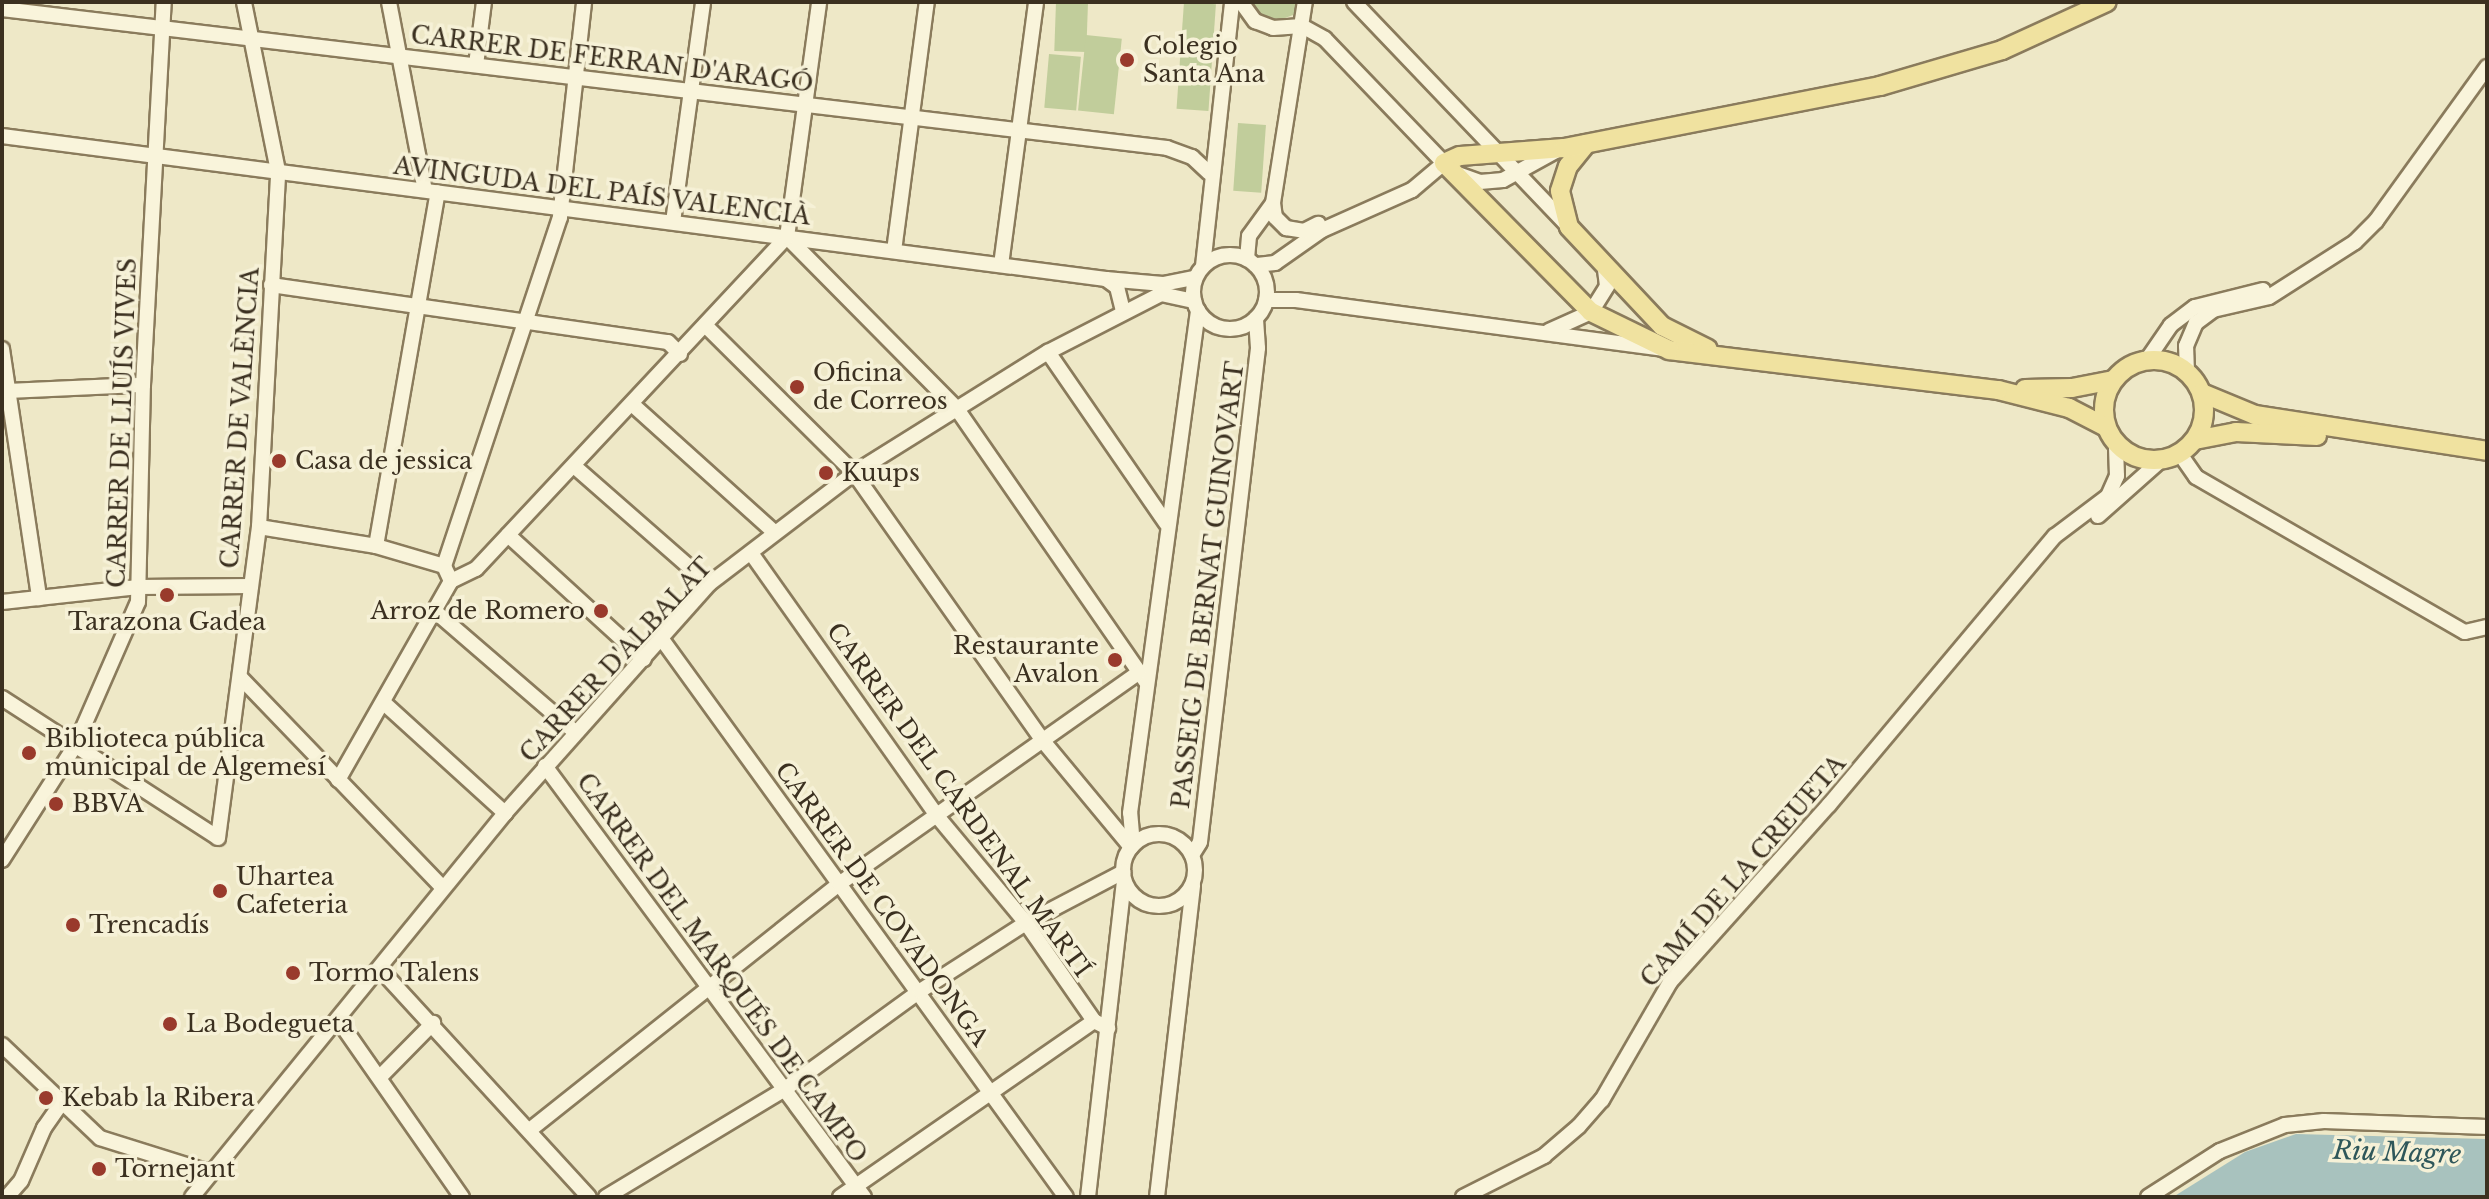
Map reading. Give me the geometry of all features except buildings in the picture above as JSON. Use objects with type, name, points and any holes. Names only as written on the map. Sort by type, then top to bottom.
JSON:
[{"type":"main road","points":[[2106,427],[2069,408],[1998,390],[1669,350],[1591,312],[1451,169],[1460,156],[1497,156],[1564,148],[1924,74],[2039,36],[2088,6],[2107,2]]},
{"type":"main road","points":[[1586,144],[1563,176],[1561,208],[1569,227],[1605,269],[1662,326],[1731,357]]},
{"type":"main road","points":[[1998,390],[2072,388],[2113,380],[2147,360],[2166,361],[2187,373],[2202,393],[2236,410],[2376,437],[2487,451]]},
{"type":"main road","points":[[2113,380],[2103,408],[2106,427],[2116,444],[2141,459],[2161,460],[2180,454],[2195,440],[2203,423],[2202,393]]},
{"type":"main road","points":[[2195,440],[2236,432],[2376,437]]},
{"type":"street","name":"CARRER DE LLUÍS VIVES","points":[[2,860],[75,746],[138,602],[143,385],[164,2]]},
{"type":"street","name":"CARRER DE VALÈNCIA","points":[[75,746],[218,838],[259,527],[278,171],[254,39],[244,2]]},
{"type":"street","points":[[376,546],[419,308],[432,191],[389,2]]},
{"type":"street","points":[[476,65],[484,2]]},
{"type":"street","points":[[451,581],[444,566],[561,208],[584,2]]},
{"type":"street","points":[[673,222],[703,2]]},
{"type":"street","points":[[338,780],[437,613],[451,581],[476,569],[707,327],[787,237],[819,2]]},
{"type":"street","points":[[894,251],[927,2]]},
{"type":"street","points":[[1001,265],[1036,2]]},
{"type":"street","points":[[1232,2],[1209,173],[1196,306],[1225,329],[1256,318],[1266,300],[1263,275],[1251,262],[1249,236],[1273,203],[1305,2]]},
{"type":"street","points":[[1241,2],[1255,21],[1273,28],[1302,26],[1325,39],[1451,169],[1490,183],[1514,175],[1564,148]]},
{"type":"street","points":[[1354,2],[1514,175],[1569,227]]},
{"type":"street","name":"CARRER DE FERRAN D'ARAGÓ","points":[[2,9],[1167,148],[1192,157],[1209,173]]},
{"type":"street","points":[[2187,373],[2190,331],[2204,315],[2269,297],[2330,262],[2376,221],[2487,67]]},
{"type":"street","name":"AVINGUDA DEL PAÍS VALENCIÀ","points":[[2,136],[1106,279],[1163,284],[1199,272]]},
{"type":"street","points":[[1199,272],[1223,255],[1251,262],[1275,263],[1322,230],[1451,169]]},
{"type":"street","points":[[1273,203],[1281,225],[1295,231],[1385,202]]},
{"type":"street","points":[[531,1129],[839,884],[1043,741],[1142,678],[957,409],[787,237]]},
{"type":"street","points":[[1541,333],[1591,312],[1607,286],[1605,269]]},
{"type":"street","points":[[1106,279],[1117,287],[1123,311]]},
{"type":"street","points":[[2147,360],[2171,325],[2195,307],[2291,284]]},
{"type":"street","points":[[271,285],[668,342],[680,354]]},
{"type":"street","name":"CARRER D'ALBALAT","points":[[192,1197],[339,1021],[505,813],[709,584],[751,553],[773,531],[854,473],[1048,352],[1161,294],[1196,306]]},
{"type":"street","points":[[1266,300],[1296,300],[1669,350]]},
{"type":"street","name":"PASSEIG DE BERNAT GUINOVART","points":[[1132,846],[1130,813],[1142,678],[1167,524],[1196,306]]},
{"type":"street","name":"PASSEIG DE BERNAT GUINOVART","points":[[1192,855],[1200,842],[1204,812],[1258,348],[1256,318]]},
{"type":"street","points":[[707,327],[854,473],[1043,741],[1132,846]]},
{"type":"street","points":[[2,349],[39,598]]},
{"type":"street","points":[[1048,352],[1167,524]]},
{"type":"street","points":[[9,391],[143,385]]},
{"type":"street","points":[[633,405],[773,531]]},
{"type":"street","name":"CAMÍ DE LA CREUETA","points":[[1463,1197],[1544,1156],[1573,1133],[1602,1100],[1670,982],[1829,805],[2043,550],[2108,496],[2118,467],[2116,444]]},
{"type":"street","points":[[2180,454],[2196,477],[2465,632],[2487,627]]},
{"type":"street","name":"CAMÍ DE LA CREUETA","points":[[2043,550],[2097,517],[2161,460]]},
{"type":"street","points":[[574,466],[709,584]]},
{"type":"street","points":[[259,527],[376,546],[444,566]]},
{"type":"street","points":[[508,535],[644,659]]},
{"type":"street","name":"CARRER DEL CARDENAL MARTÍ","points":[[751,553],[937,816],[1026,923],[1101,1024]]},
{"type":"street","points":[[2,602],[138,587],[251,586]]},
{"type":"street","points":[[437,613],[575,732]]},
{"type":"street","name":"CARRER DE COVADONGA","points":[[661,638],[920,991],[1066,1197]]},
{"type":"street","points":[[240,677],[443,888]]},
{"type":"street","points":[[2,698],[75,746]]},
{"type":"street","points":[[384,703],[505,813]]},
{"type":"street","name":"CARRER DEL MARQUÉS DE CAMPO","points":[[545,766],[860,1192]]},
{"type":"street","points":[[1088,1197],[1101,1024],[1124,877],[1132,846],[1148,836],[1166,835],[1192,855],[1193,885],[1157,1197]]},
{"type":"street","points":[[1124,877],[1140,901],[1156,907],[1178,902],[1193,885]]},
{"type":"street","points":[[606,1197],[785,1089],[920,991],[1026,923],[1124,877]]},
{"type":"street","points":[[380,969],[531,1129],[589,1197]]},
{"type":"street","points":[[339,1021],[462,1197]]},
{"type":"street","points":[[380,1077],[433,1023]]},
{"type":"street","points":[[840,1197],[860,1192],[993,1092],[1101,1024]]},
{"type":"street","points":[[2,1045],[100,1138],[120,1148],[215,1169]]},
{"type":"street","points":[[7,1197],[21,1181],[44,1128],[62,1102]]},
{"type":"street","points":[[2148,1197],[2220,1151],[2285,1125],[2324,1121],[2487,1127]]},
{"type":"green space","points":[[1056,2],[1088,3],[1086,52],[1054,51]]},
{"type":"green space","points":[[1184,2],[1216,4],[1208,111],[1177,109]]},
{"type":"green space","points":[[1250,2],[1299,2],[1293,15],[1277,21],[1259,14]]},
{"type":"green space","points":[[1086,35],[1122,39],[1114,114],[1078,111]]},
{"type":"green space","points":[[1049,54],[1081,57],[1076,111],[1044,108]]},
{"type":"green space","points":[[1238,123],[1266,125],[1261,193],[1233,191]]},
{"type":"water","name":"Riu Magre","points":[[2296,1134],[2487,1139],[2487,1197],[2173,1197],[2245,1152]]},
{"type":"place","name":"Colegio Santa Ana","points":[[1127,60]]},
{"type":"place","name":"Oficina de Correos","points":[[797,387]]},
{"type":"place","name":"Casa de jessica","points":[[279,461]]},
{"type":"place","name":"Kuups","points":[[826,473]]},
{"type":"place","name":"Tarazona Gadea","points":[[167,595]]},
{"type":"place","name":"Arroz de Romero","points":[[601,611]]},
{"type":"place","name":"Restaurante Avalon","points":[[1115,660]]},
{"type":"place","name":"Biblioteca pública municipal de Algemesí","points":[[29,753]]},
{"type":"place","name":"BBVA","points":[[56,804]]},
{"type":"place","name":"Uhartea Cafeteria","points":[[220,891]]},
{"type":"place","name":"Trencadís","points":[[73,925]]},
{"type":"place","name":"Tormo Talens","points":[[293,973]]},
{"type":"place","name":"La Bodegueta","points":[[170,1024]]},
{"type":"place","name":"Kebab la Ribera","points":[[46,1098]]},
{"type":"place","name":"Tornejant","points":[[99,1169]]}]
